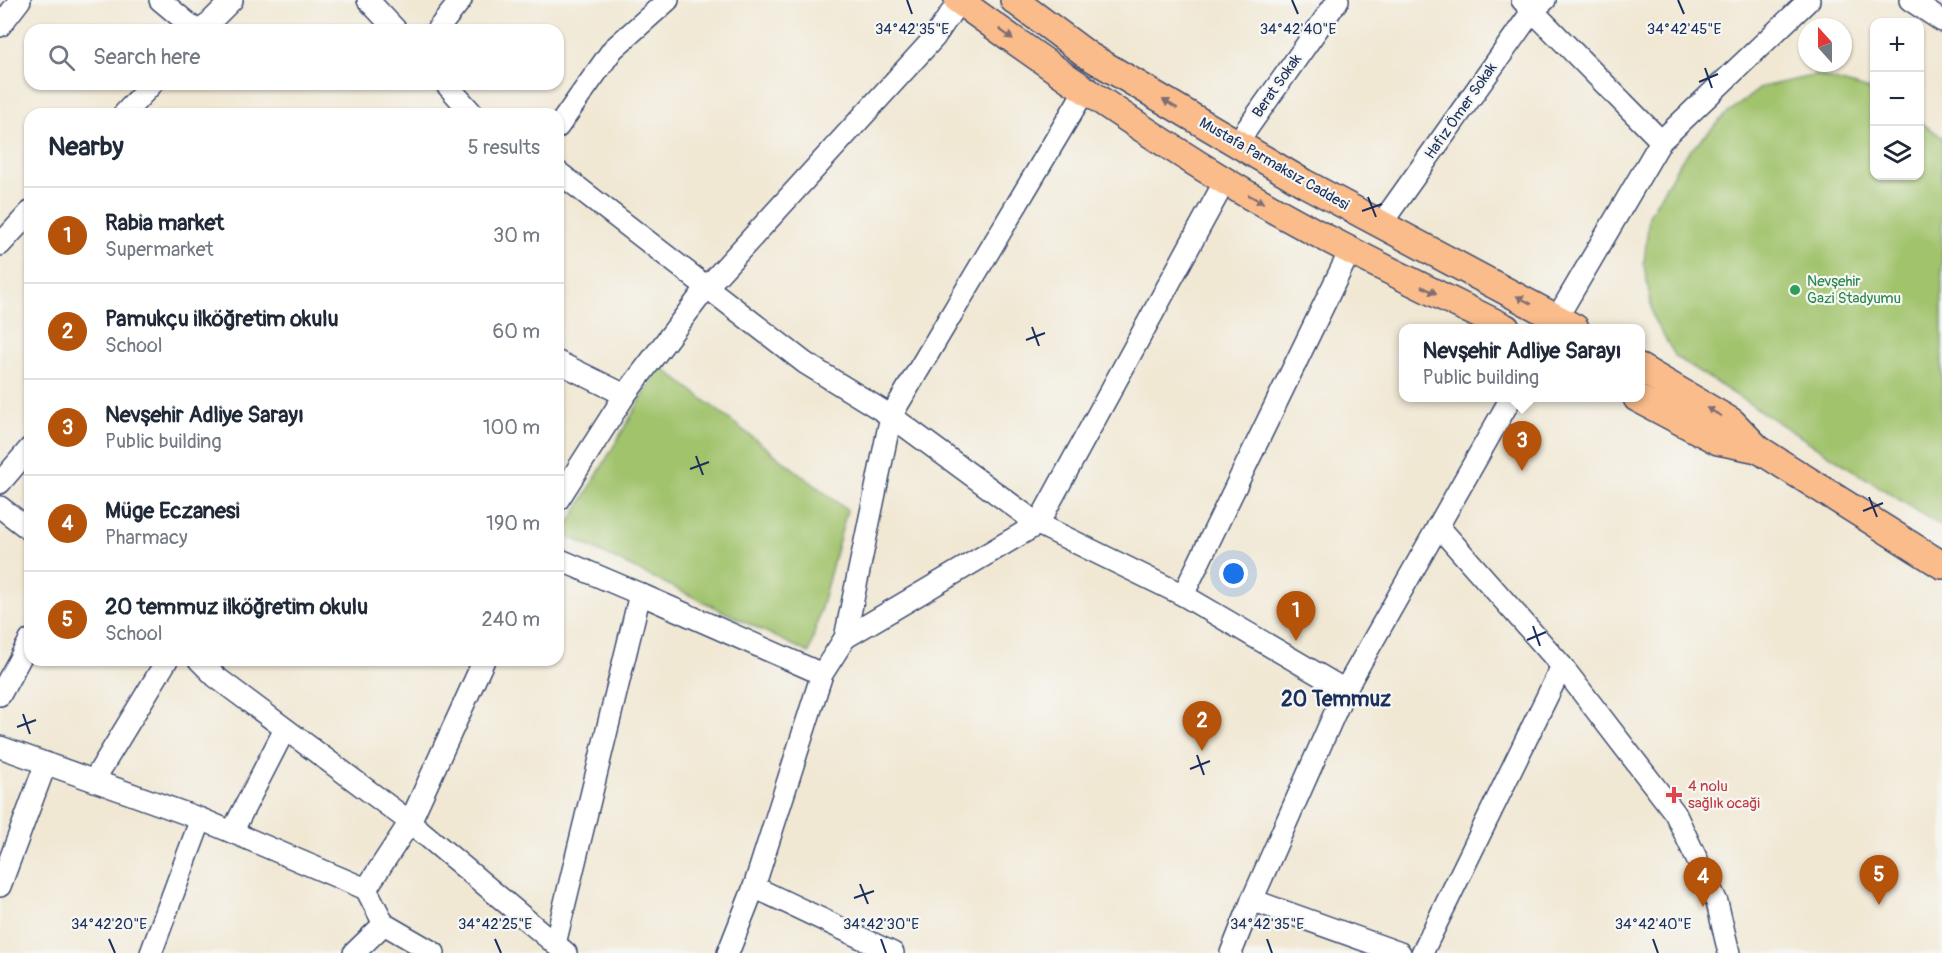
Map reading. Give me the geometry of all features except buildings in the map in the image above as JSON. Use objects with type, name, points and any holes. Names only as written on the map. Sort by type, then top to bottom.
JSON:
[{"type":"main road","points":[[959,0],[1084,90],[1225,181],[1350,251],[1498,324]]},
{"type":"main road","name":"Mustafa Parmaksız Caddesi","points":[[1014,0],[1089,56],[1304,183],[1559,324]]},
{"type":"main road","points":[[1645,370],[1732,422],[1758,449],[1942,565]]},
{"type":"main road","points":[[1645,402],[1718,441],[1758,449]]},
{"type":"street","points":[[0,26],[20,0]]},
{"type":"street","points":[[160,0],[189,24]]},
{"type":"street","points":[[208,24],[232,0]]},
{"type":"street","points":[[368,0],[390,24]]},
{"type":"street","points":[[442,24],[461,0]]},
{"type":"street","points":[[564,118],[613,49],[668,0]]},
{"type":"street","points":[[564,491],[626,395],[707,287],[934,38],[959,0]]},
{"type":"street","name":"Berat Sokak","points":[[1237,143],[1338,0]]},
{"type":"street","points":[[1562,324],[1661,141],[1809,0]]},
{"type":"street","points":[[1910,0],[1942,21]]},
{"type":"street","points":[[1533,3],[1661,141]]},
{"type":"street","name":"Hafız Ömer Sokak","points":[[1381,224],[1533,3]]},
{"type":"street","points":[[135,108],[148,90]]},
{"type":"street","points":[[451,90],[468,108]]},
{"type":"street","points":[[728,953],[754,887],[822,674],[845,638],[891,416],[1084,90]]},
{"type":"street","points":[[564,177],[804,363],[891,416],[1038,524],[1183,595],[1345,690]]},
{"type":"street","points":[[845,638],[1038,524],[1225,181]]},
{"type":"street","points":[[4,233],[24,217]]},
{"type":"street","points":[[1183,595],[1350,251]]},
{"type":"street","points":[[564,365],[626,395]]},
{"type":"street","points":[[1231,953],[1252,900],[1345,690],[1509,402]]},
{"type":"street","points":[[0,483],[24,455]]},
{"type":"street","points":[[0,507],[24,525]]},
{"type":"street","points":[[1438,526],[1562,666],[1675,813],[1717,902],[1729,953]]},
{"type":"street","points":[[564,562],[822,674]]},
{"type":"street","points":[[222,669],[285,729],[410,822],[560,949],[640,594]]},
{"type":"street","points":[[0,695],[24,651]]},
{"type":"street","points":[[94,780],[163,666]]},
{"type":"street","points":[[366,889],[410,822],[481,666]]},
{"type":"street","points":[[1422,953],[1562,666]]},
{"type":"street","points":[[232,832],[285,729]]},
{"type":"street","points":[[0,747],[201,819],[366,889],[384,924],[434,953]]},
{"type":"street","points":[[0,886],[46,763]]},
{"type":"street","points":[[151,953],[201,819]]},
{"type":"street","points":[[754,887],[893,953]]},
{"type":"street","points":[[1252,900],[1400,953]]},
{"type":"street","points":[[354,953],[384,924]]},
{"type":"green space","name":"Nevşehir Gazi Stadyumu","points":[[1816,75],[1870,90],[1870,180],[1924,180],[1924,125],[1942,137],[1942,527],[1676,357],[1653,318],[1644,263],[1649,215],[1682,159],[1725,115],[1762,87]]},
{"type":"green space","points":[[660,366],[847,510],[809,653],[564,534]]},
{"type":"place","name":"Nevşehir Gazi Stadyumu","points":[[1795,290]]},
{"type":"place","name":"Nevşehir Adliye Sarayı","points":[[1522,471]]},
{"type":"place","name":"Rabia market","points":[[1296,641]]},
{"type":"place","name":"Pamukçu ilköğretim okulu","points":[[1202,751]]},
{"type":"place","name":"4 nolu sağlık ocaği","points":[[1674,795]]},
{"type":"place","name":"20 temmuz ilköğretim okulu","points":[[1879,905]]},
{"type":"place","name":"Müge Eczanesi","points":[[1703,907]]},
{"type":"district","name":"20 Temmuz","points":[[1336,699]]}]
